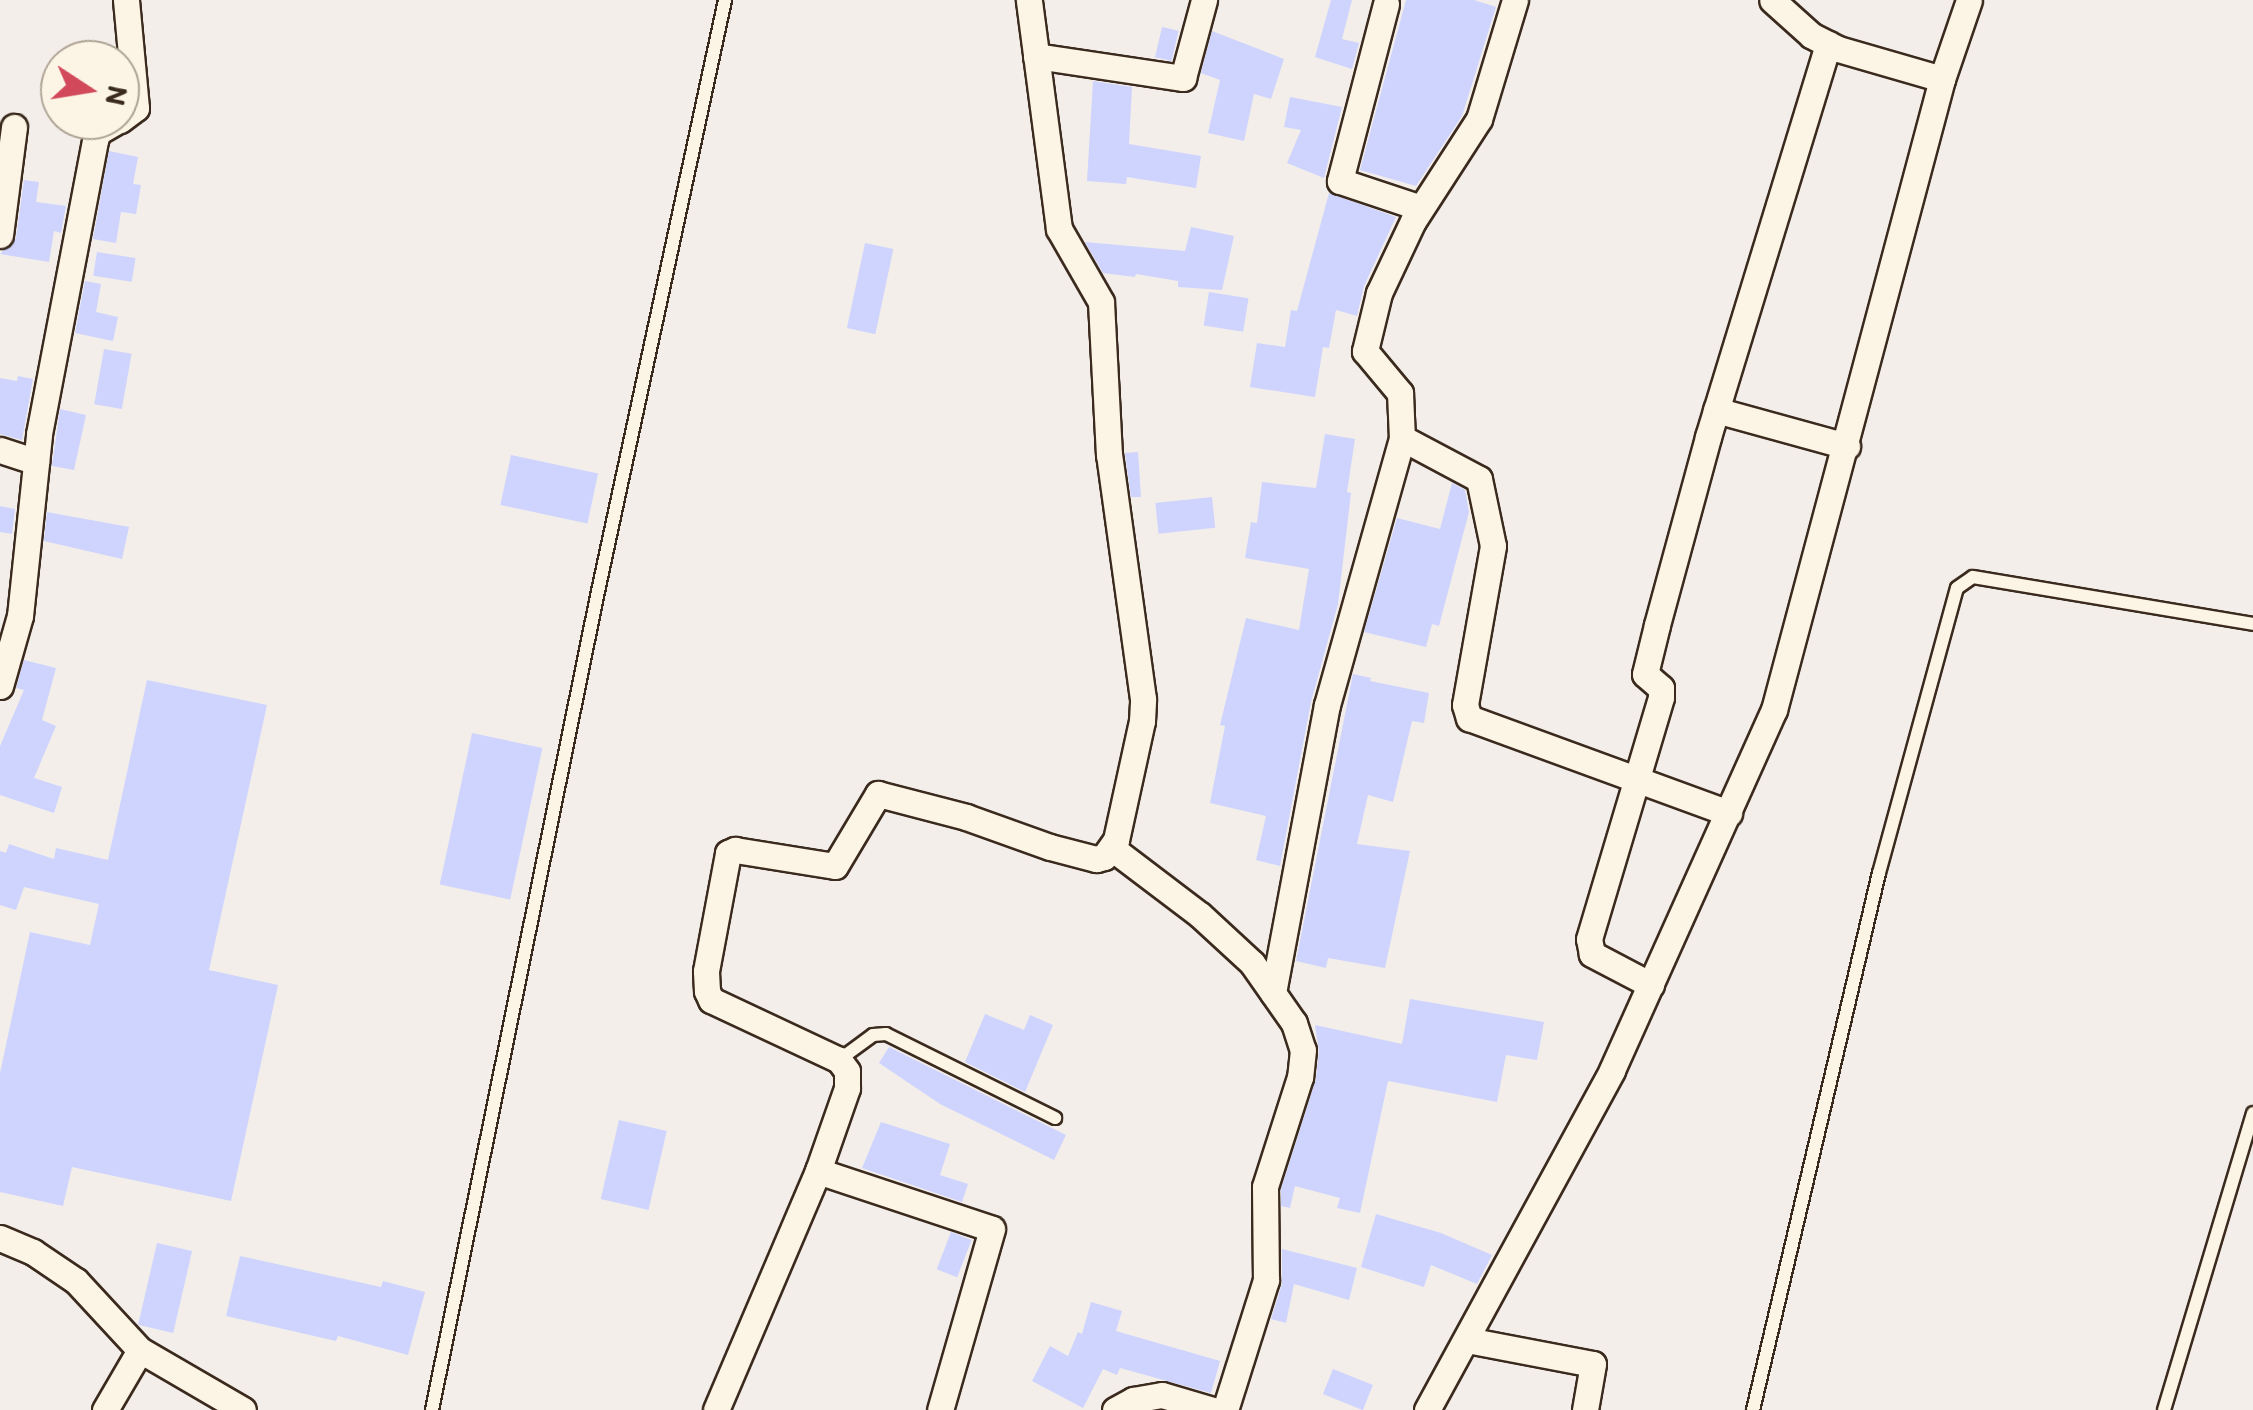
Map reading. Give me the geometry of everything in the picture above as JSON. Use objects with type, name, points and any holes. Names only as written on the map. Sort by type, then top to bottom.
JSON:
[{"type":"street","points":[[126,0],[130,40]]},
{"type":"street","points":[[716,1410],[818,1171],[848,1088],[847,1071],[838,1060],[712,1000],[706,971],[730,851],[835,866],[878,794],[1096,859],[1113,849],[1142,721],[1143,699],[1109,455],[1101,302],[1059,229],[1029,0]]},
{"type":"street","points":[[1036,56],[1183,78],[1204,0]]},
{"type":"street","points":[[1273,993],[1327,705],[1402,438],[1400,393],[1365,350],[1380,293],[1420,208],[1477,124],[1515,0]]},
{"type":"street","points":[[1772,0],[1828,44],[1942,78]]},
{"type":"street","points":[[1427,1410],[1612,1070],[1786,678],[1942,78],[1969,0]]},
{"type":"street","points":[[1386,4],[1340,181],[1420,208]]},
{"type":"street","points":[[1650,985],[1592,954],[1588,946],[1662,692],[1645,671],[1716,410],[1828,44]]},
{"type":"street","points":[[0,235],[14,127]]},
{"type":"street","points":[[0,686],[20,616],[36,462],[95,140]]},
{"type":"street","points":[[1716,410],[1846,446]]},
{"type":"street","points":[[1402,438],[1480,479],[1493,546],[1465,705],[1470,718],[1729,813]]},
{"type":"street","points":[[0,450],[36,462]]},
{"type":"street","points":[[1113,849],[1200,915],[1252,963],[1294,1023],[1302,1050],[1302,1066],[1265,1187],[1266,1280],[1225,1410]]},
{"type":"street","points":[[818,1171],[992,1228],[940,1410]]},
{"type":"street","points":[[0,1238],[33,1252],[76,1281],[140,1350],[244,1410]]},
{"type":"street","points":[[1467,1340],[1593,1364],[1585,1410]]},
{"type":"street","points":[[105,1410],[140,1350]]},
{"type":"street","points":[[1115,1410],[1133,1400],[1162,1395],[1213,1410]]},
{"type":"lane","points":[[432,1410],[645,365],[725,0]]},
{"type":"lane","points":[[1752,1410],[1879,874],[1957,588],[1973,576],[2253,624]]},
{"type":"lane","points":[[838,1060],[873,1035],[886,1034],[1055,1118]]},
{"type":"lane","points":[[2164,1410],[2253,1113]]},
{"type":"building","points":[[1331,0],[1352,0],[1342,39],[1359,43],[1352,69],[1315,57]]},
{"type":"building","points":[[1406,0],[1474,0],[1496,7],[1462,116],[1416,186],[1360,170]]},
{"type":"building","points":[[1162,27],[1179,31],[1172,61],[1155,57]]},
{"type":"building","points":[[1212,31],[1284,59],[1271,99],[1254,94],[1244,141],[1208,133],[1220,80],[1201,73]]},
{"type":"building","points":[[1093,81],[1132,87],[1129,144],[1201,156],[1196,188],[1127,177],[1126,184],[1087,181]]},
{"type":"building","points":[[1290,97],[1342,107],[1324,178],[1287,163],[1301,130],[1284,127]]},
{"type":"building","points":[[109,151],[138,157],[133,184],[141,185],[136,214],[121,212],[116,243],[93,239]]},
{"type":"building","points":[[24,180],[39,182],[36,202],[66,206],[61,233],[54,231],[49,262],[0,254],[16,238]]},
{"type":"building","points":[[1329,193],[1396,217],[1364,286],[1357,316],[1336,310],[1329,348],[1323,347],[1315,397],[1250,387],[1257,343],[1285,347],[1291,310],[1297,311]]},
{"type":"building","points":[[1191,227],[1234,236],[1222,290],[1178,287],[1178,281],[1136,274],[1135,277],[1103,273],[1085,242],[1185,251]]},
{"type":"building","points":[[865,243],[893,249],[875,334],[847,328]]},
{"type":"building","points":[[97,252],[136,258],[132,282],[93,276]]},
{"type":"building","points":[[85,281],[101,284],[96,312],[118,317],[113,341],[75,333]]},
{"type":"building","points":[[1209,292],[1249,298],[1243,332],[1204,326]]},
{"type":"building","points":[[104,349],[132,354],[122,409],[94,404]]},
{"type":"building","points":[[18,376],[33,379],[22,440],[0,434],[0,378],[17,381]]},
{"type":"building","points":[[60,409],[86,415],[74,470],[52,466]]},
{"type":"building","points":[[1325,434],[1355,439],[1347,492],[1351,493],[1338,604],[1311,702],[1280,866],[1256,860],[1266,816],[1210,803],[1225,726],[1220,725],[1246,618],[1299,630],[1309,569],[1245,558],[1251,522],[1257,523],[1262,482],[1316,488]]},
{"type":"building","points":[[1138,452],[1141,497],[1131,497],[1125,453]]},
{"type":"building","points":[[511,455],[598,474],[587,523],[500,505]]},
{"type":"building","points":[[1452,483],[1465,490],[1469,512],[1439,626],[1432,624],[1426,647],[1364,632],[1397,518],[1440,529]]},
{"type":"building","points":[[1212,497],[1215,528],[1159,534],[1155,503]]},
{"type":"building","points":[[0,506],[15,509],[12,534],[0,532]]},
{"type":"building","points":[[47,512],[129,527],[122,559],[44,541]]},
{"type":"building","points":[[24,660],[56,668],[42,720],[56,726],[34,778],[62,787],[54,813],[0,795],[0,746],[24,690],[16,688]]},
{"type":"building","points":[[1353,674],[1429,693],[1424,723],[1412,721],[1393,802],[1368,795],[1357,844],[1410,851],[1385,968],[1328,958],[1326,968],[1296,961]]},
{"type":"building","points":[[147,680],[267,705],[209,970],[278,985],[231,1201],[72,1167],[63,1206],[0,1192],[0,1073],[30,932],[90,945],[99,904],[24,887],[16,910],[0,905],[0,851],[6,853],[9,844],[54,859],[56,848],[108,860]]},
{"type":"building","points":[[472,733],[542,748],[510,900],[440,885]]},
{"type":"building","points":[[1410,999],[1544,1022],[1537,1060],[1506,1055],[1497,1102],[1388,1081],[1360,1213],[1337,1208],[1340,1198],[1295,1186],[1290,1208],[1281,1206],[1281,1189],[1316,1079],[1319,1051],[1315,1025],[1402,1044]]},
{"type":"building","points":[[985,1014],[1024,1030],[1030,1015],[1053,1025],[1025,1092],[965,1062]]},
{"type":"building","points":[[889,1047],[1066,1135],[1054,1160],[940,1104],[879,1063]]},
{"type":"building","points":[[619,1120],[667,1131],[649,1210],[601,1199]]},
{"type":"building","points":[[881,1122],[950,1144],[940,1175],[968,1184],[962,1202],[862,1168]]},
{"type":"building","points":[[1376,1214],[1441,1233],[1492,1255],[1477,1284],[1431,1265],[1424,1287],[1361,1267]]},
{"type":"building","points":[[951,1232],[972,1240],[957,1277],[937,1269]]},
{"type":"building","points":[[157,1243],[192,1251],[173,1333],[138,1325]]},
{"type":"building","points":[[1282,1249],[1357,1268],[1349,1300],[1294,1284],[1286,1323],[1271,1319],[1282,1284]]},
{"type":"building","points":[[240,1256],[381,1287],[383,1281],[425,1292],[408,1355],[338,1336],[336,1341],[226,1316]]},
{"type":"building","points":[[1091,1302],[1122,1311],[1116,1331],[1220,1361],[1211,1393],[1120,1368],[1117,1375],[1103,1369],[1083,1408],[1032,1381],[1050,1346],[1068,1356],[1078,1332],[1082,1334]]},
{"type":"building","points":[[1333,1369],[1373,1385],[1363,1410],[1323,1394]]}]
